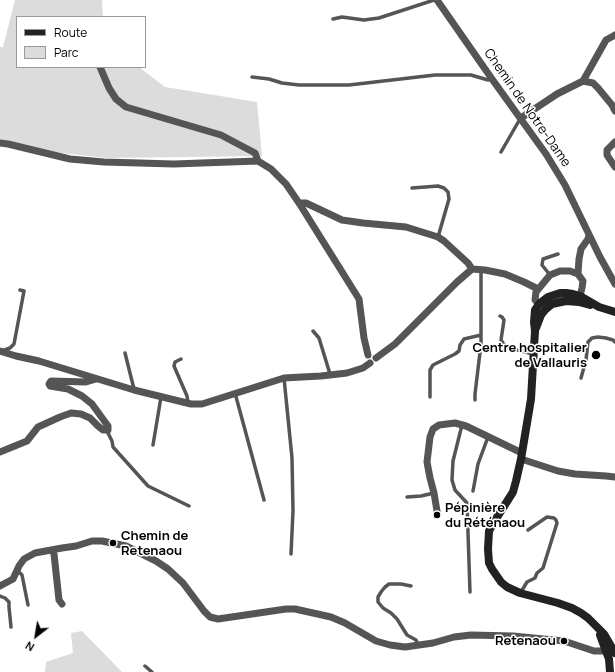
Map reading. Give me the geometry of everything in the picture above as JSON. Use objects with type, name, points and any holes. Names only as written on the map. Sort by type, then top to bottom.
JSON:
[{"type":"main road","points":[[599,307],[580,296],[560,293],[548,297],[534,322],[535,331],[531,399],[516,481],[513,492],[489,531],[488,549],[489,563],[501,582],[520,593],[572,608],[588,618],[604,634],[612,651],[609,659],[610,672]]},
{"type":"main road","points":[[543,304],[572,301],[615,312]]},
{"type":"main road","points":[[535,331],[541,316],[543,304]]},
{"type":"street","name":"Chemin de Notre-Dame","points":[[436,0],[546,154],[565,185],[600,257],[615,284]]},
{"type":"street","points":[[521,118],[557,94],[583,81],[606,40],[615,35]]},
{"type":"street","points":[[100,68],[109,88],[116,99],[126,107],[222,135],[254,153],[258,161],[271,169],[286,184],[359,299],[364,338],[368,355],[366,360],[370,363]]},
{"type":"street","points":[[583,81],[593,83],[612,105],[615,111]]},
{"type":"street","points":[[615,142],[607,150],[607,155],[615,167]]},
{"type":"street","points":[[0,143],[70,159],[104,162],[174,164],[258,161]]},
{"type":"street","points":[[299,203],[306,203],[342,220],[406,227],[438,237],[468,263],[472,269]]},
{"type":"street","points":[[0,351],[134,390],[188,403],[202,404],[284,378],[347,373],[374,362],[376,358],[395,344],[472,269],[505,274],[524,282],[538,290],[543,304],[562,298],[576,298],[580,296],[582,288],[582,281],[578,274],[581,249],[589,235]]},
{"type":"street","points":[[570,271],[579,259]]},
{"type":"street","points":[[538,290],[550,275],[560,271],[570,271],[578,274]]},
{"type":"street","points":[[368,355],[372,353],[376,358]]},
{"type":"street","points":[[0,452],[27,441],[38,427],[60,416],[71,413],[81,414],[90,418],[104,430],[108,430],[108,426],[92,404],[82,396],[68,389],[50,386],[49,384],[51,381],[86,382],[97,379]]},
{"type":"street","points":[[437,511],[428,462],[430,437],[433,429],[439,424],[455,423],[466,426],[521,456],[558,471],[575,474],[615,477]]},
{"type":"street","points":[[0,586],[13,579],[24,559],[35,553],[76,546],[92,541],[102,541],[126,546],[156,561],[168,569],[183,583],[204,611],[210,617],[218,619],[295,609],[331,617],[345,623],[376,641],[405,647],[433,643],[454,637],[513,636],[564,641],[594,651],[612,651]]},
{"type":"street","points":[[52,550],[54,554],[59,600],[62,604]]},
{"type":"lane","points":[[333,19],[342,17],[364,20],[378,18],[436,0]]},
{"type":"lane","points":[[252,77],[299,85],[349,85],[435,75],[471,75],[488,80],[492,79]]},
{"type":"lane","points":[[501,152],[521,118]]},
{"type":"lane","points":[[412,188],[438,186],[444,188],[448,192],[449,199],[438,237]]},
{"type":"lane","points":[[550,275],[542,265],[543,259],[558,254]]},
{"type":"lane","points":[[475,400],[481,344],[481,270]]},
{"type":"lane","points":[[0,351],[10,348],[14,344],[24,291],[20,290]]},
{"type":"lane","points":[[500,316],[504,320],[502,340],[504,346],[534,354]]},
{"type":"lane","points":[[313,331],[318,338],[330,375]]},
{"type":"lane","points":[[430,397],[430,370],[434,365],[459,351],[460,345],[464,340],[481,335]]},
{"type":"lane","points":[[581,378],[586,360],[588,342],[592,338],[598,337],[613,340],[615,342]]},
{"type":"lane","points":[[125,353],[134,390]]},
{"type":"lane","points":[[181,359],[175,362],[174,366],[187,396],[188,403]]},
{"type":"lane","points":[[284,378],[292,458],[293,511],[291,554]]},
{"type":"lane","points":[[235,393],[264,500]]},
{"type":"lane","points":[[153,445],[161,397]]},
{"type":"lane","points":[[462,425],[453,461],[452,480],[455,490],[467,503],[470,592]]},
{"type":"lane","points":[[106,430],[113,446],[148,486],[189,506]]},
{"type":"lane","points":[[473,490],[478,464],[488,437]]},
{"type":"lane","points":[[407,497],[434,493]]},
{"type":"lane","points":[[520,593],[527,582],[536,578],[537,573],[543,568],[557,523],[554,518],[547,517],[528,530]]},
{"type":"lane","points":[[17,570],[22,575],[28,605]]},
{"type":"lane","points":[[411,586],[389,584],[378,597],[378,602],[397,619],[407,635],[416,640],[418,645]]},
{"type":"lane","points":[[0,596],[6,598],[9,602],[11,627]]},
{"type":"lane","points":[[145,666],[152,672]]},
{"type":"green space","points":[[15,0],[102,0],[103,16],[16,16],[16,68],[140,68],[165,87],[257,102],[262,156],[106,158],[0,146],[0,47],[3,47]]},
{"type":"green space","points":[[82,631],[122,672],[45,672],[46,662],[73,653],[71,633]]},
{"type":"place","name":"Centre hospitalier de Vallauris","points":[[596,355]]},
{"type":"place","name":"Pépinière du Réténaou","points":[[437,515]]},
{"type":"place","name":"Chemin de Retenaou","points":[[113,543]]},
{"type":"place","name":"Retenaou","points":[[564,641]]}]
